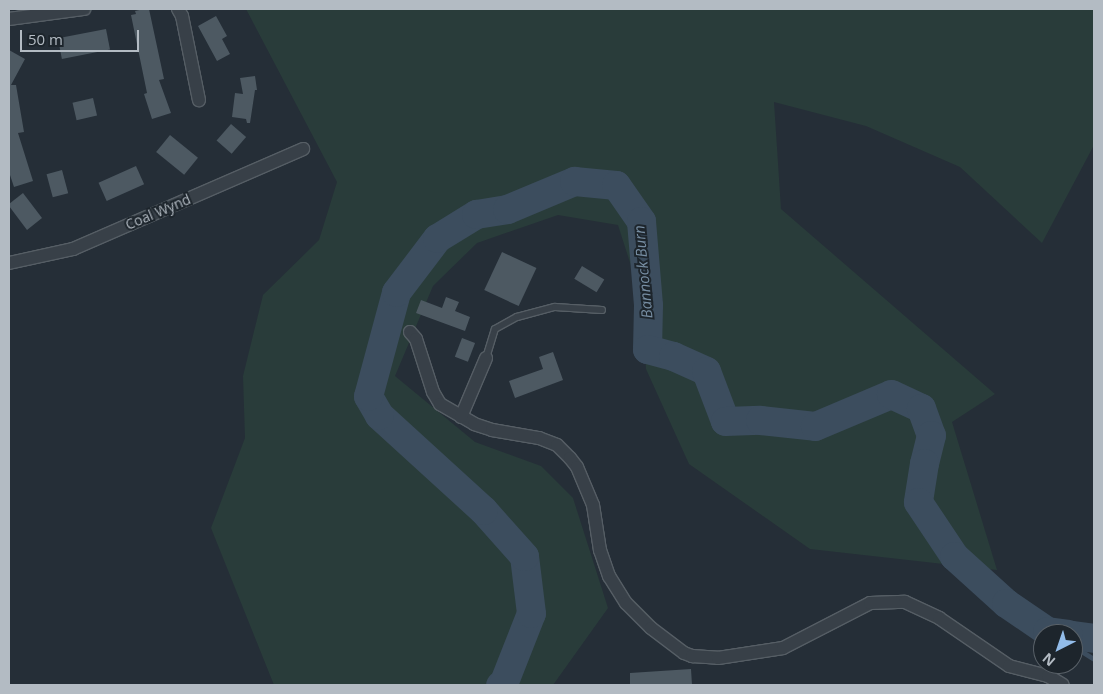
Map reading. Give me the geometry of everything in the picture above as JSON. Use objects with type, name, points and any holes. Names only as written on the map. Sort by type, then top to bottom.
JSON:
[{"type":"street","points":[[9,19],[84,9]]},
{"type":"street","points":[[178,9],[182,16],[199,100]]},
{"type":"street","name":"Coal Wynd","points":[[9,263],[73,249],[304,149]]},
{"type":"street","points":[[410,332],[416,339],[433,392],[440,404],[461,417],[492,430],[539,438],[557,445],[570,458],[577,467],[593,506],[600,550],[609,576],[626,603],[651,628],[692,656],[718,658],[783,648],[870,603],[905,602],[939,618],[1009,666],[1048,676],[1063,685]]},
{"type":"street","points":[[461,417],[486,358]]},
{"type":"lane","points":[[486,358],[495,329],[516,317],[556,307],[602,310]]},
{"type":"green space","points":[[246,9],[1094,9],[1094,145],[1042,243],[960,167],[866,126],[774,102],[781,209],[995,394],[952,422],[997,570],[810,549],[689,464],[646,369],[641,297],[618,225],[558,215],[477,243],[433,286],[395,376],[475,442],[541,466],[573,498],[608,608],[553,685],[274,685],[211,528],[245,438],[243,376],[263,295],[319,240],[337,182]]},
{"type":"building","points":[[149,9],[164,79],[159,80],[171,113],[152,119],[144,94],[147,93],[131,15],[136,14],[135,11]]},
{"type":"building","points":[[216,16],[227,36],[222,39],[230,54],[217,61],[198,26]]},
{"type":"building","points":[[106,29],[110,50],[62,59],[58,38]]},
{"type":"building","points":[[9,50],[25,59],[11,85],[16,85],[24,132],[18,133],[33,181],[14,187],[9,172]]},
{"type":"building","points":[[255,76],[257,90],[255,90],[250,123],[247,123],[246,119],[232,117],[235,93],[243,94],[240,78]]},
{"type":"building","points":[[93,98],[97,116],[77,120],[73,103]]},
{"type":"building","points":[[231,124],[246,137],[232,154],[217,141]]},
{"type":"building","points":[[170,135],[198,158],[184,175],[156,152]]},
{"type":"building","points":[[136,166],[144,184],[107,201],[99,183]]},
{"type":"building","points":[[62,170],[68,193],[53,197],[47,174]]},
{"type":"building","points":[[23,193],[42,218],[27,230],[9,206]]},
{"type":"building","points":[[502,252],[536,268],[519,306],[484,290]]},
{"type":"building","points":[[582,266],[604,279],[597,292],[574,279]]},
{"type":"building","points":[[446,297],[459,302],[455,311],[470,317],[465,331],[416,313],[421,300],[442,308]]},
{"type":"building","points":[[462,338],[475,343],[468,362],[455,357]]},
{"type":"building","points":[[553,352],[563,380],[515,398],[509,381],[543,369],[539,357]]},
{"type":"building","points":[[691,669],[692,685],[630,685],[630,673]]},
{"type":"waterway","name":"Bannock Burn","points":[[500,685],[503,684],[531,613],[524,556],[483,510],[379,415],[368,396],[396,292],[437,238],[476,214],[507,209],[574,181],[616,185],[641,221],[648,305],[647,349],[673,356],[706,371],[725,421],[760,420],[815,426],[891,394],[921,408],[931,435],[924,463],[918,502],[954,556],[1006,603],[1037,624]]},
{"type":"waterway","name":"Bannock Burn","points":[[1083,636],[1094,638]]},
{"type":"waterway","points":[[1083,652],[1094,659]]}]
